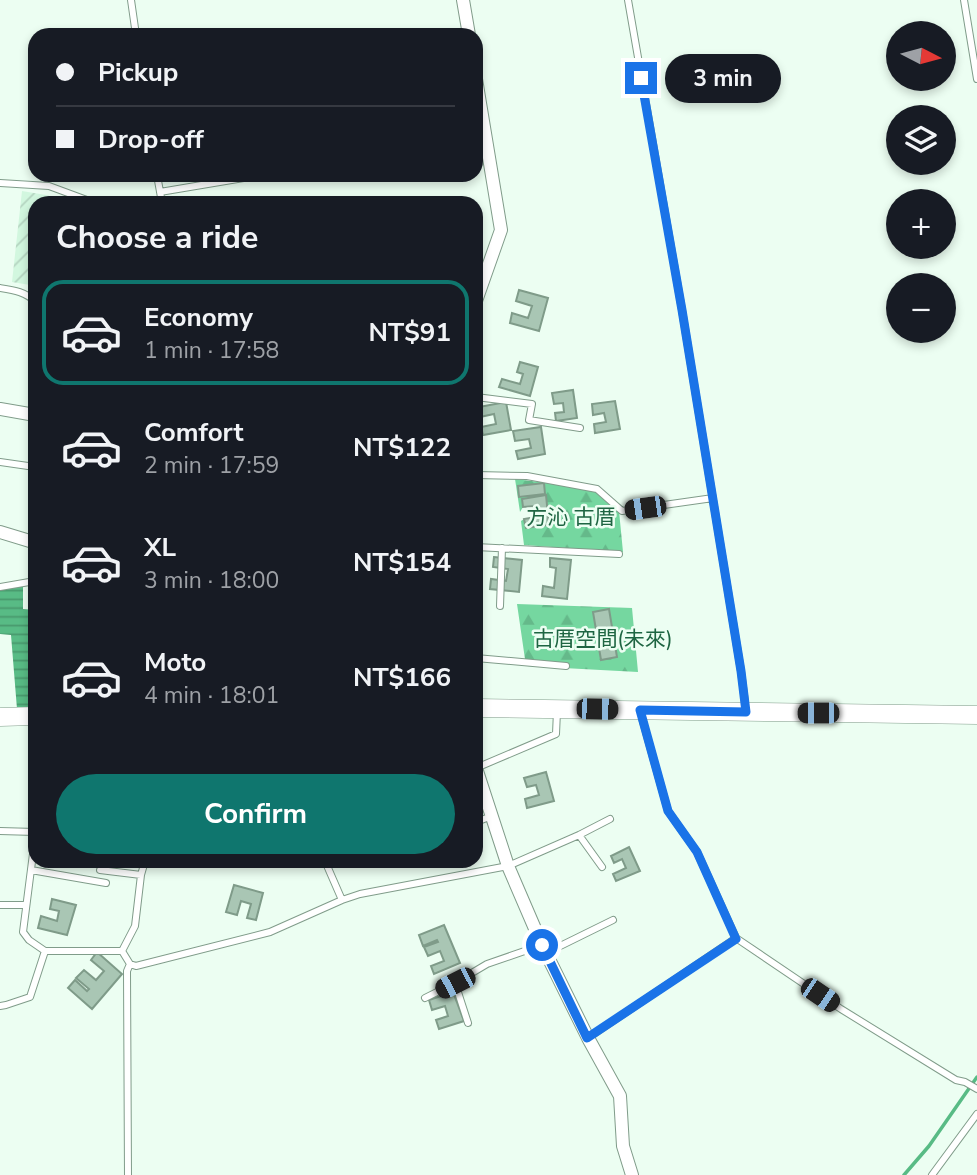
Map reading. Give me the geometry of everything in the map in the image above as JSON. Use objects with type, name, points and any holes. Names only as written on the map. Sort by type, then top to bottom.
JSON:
[{"type":"street","points":[[463,0],[468,28]]},
{"type":"street","points":[[483,121],[501,230],[483,265]]},
{"type":"street","points":[[0,409],[28,414]]},
{"type":"street","points":[[0,532],[28,540]]},
{"type":"street","points":[[483,708],[977,715]]},
{"type":"street","points":[[0,717],[28,716]]},
{"type":"street","points":[[483,789],[508,866],[544,949],[587,1038],[620,1096],[623,1146],[632,1175]]},
{"type":"lane","points":[[131,0],[135,28]]},
{"type":"lane","points":[[628,0],[682,310],[746,712]]},
{"type":"lane","points":[[964,0],[977,79]]},
{"type":"lane","points":[[158,182],[161,196]]},
{"type":"lane","points":[[160,192],[219,182]]},
{"type":"lane","points":[[0,183],[48,186],[76,196]]},
{"type":"lane","points":[[0,288],[19,291],[28,296]]},
{"type":"lane","points":[[483,398],[532,404],[529,420],[580,428]]},
{"type":"lane","points":[[0,462],[28,466]]},
{"type":"lane","points":[[483,475],[527,476],[597,489],[622,511],[713,498]]},
{"type":"lane","points":[[483,547],[619,554]]},
{"type":"lane","points":[[500,606],[502,548]]},
{"type":"lane","points":[[0,587],[28,582]]},
{"type":"lane","points":[[483,659],[566,666]]},
{"type":"lane","points":[[483,765],[556,734],[557,708]]},
{"type":"lane","points":[[640,710],[668,811],[697,852],[736,939],[841,1009],[956,1080],[977,1089]]},
{"type":"lane","points":[[483,819],[492,816]]},
{"type":"lane","points":[[122,951],[130,964],[136,966],[270,932],[360,894],[508,866],[610,819]]},
{"type":"lane","points":[[0,831],[28,832]]},
{"type":"lane","points":[[579,835],[602,867]]},
{"type":"lane","points":[[122,951],[135,926],[143,868]]},
{"type":"lane","points":[[328,868],[342,900]]},
{"type":"lane","points":[[106,883],[31,870],[23,932],[29,940],[45,951],[122,951]]},
{"type":"lane","points":[[100,870],[141,875]]},
{"type":"lane","points":[[0,905],[26,905]]},
{"type":"lane","points":[[425,998],[487,964],[544,949],[613,920]]},
{"type":"lane","points":[[587,1038],[736,939]]},
{"type":"lane","points":[[0,1006],[30,997],[45,951]]},
{"type":"lane","points":[[128,1175],[127,971],[130,964]]},
{"type":"lane","points":[[455,983],[468,1023]]},
{"type":"lane","points":[[932,1175],[977,1114]]},
{"type":"shaded area","points":[[22,191],[49,196],[28,196],[28,285],[12,282]]},
{"type":"shaded area","points":[[23,584],[23,609],[28,609],[28,708],[17,709],[11,635],[0,634],[0,587]]},
{"type":"green space","name":"方沁 古厝","points":[[515,479],[581,487],[598,493],[619,511],[623,552],[524,545],[521,521],[536,517],[535,506],[523,507],[520,512]]},
{"type":"green space","name":"古厝空間(未來)","points":[[517,604],[632,608],[638,672],[526,666]]},
{"type":"building","points":[[519,290],[548,298],[539,331],[510,323],[512,313],[528,318],[532,306],[516,301]]},
{"type":"building","points":[[520,362],[538,367],[530,396],[499,387],[502,379],[520,384],[523,374],[517,372]]},
{"type":"building","points":[[573,390],[577,418],[556,421],[555,413],[564,412],[563,403],[554,404],[552,393]]},
{"type":"building","points":[[615,401],[620,429],[595,433],[594,424],[606,422],[604,413],[593,415],[592,404]]},
{"type":"building","points":[[506,402],[511,430],[483,435],[483,427],[496,424],[494,414],[483,416],[483,406]]},
{"type":"building","points":[[541,427],[545,454],[518,459],[516,451],[531,448],[529,439],[515,441],[513,431]]},
{"type":"building","points":[[544,483],[545,494],[519,497],[518,486]]},
{"type":"building","points":[[546,495],[549,525],[526,528],[524,519],[536,517],[535,506],[523,507],[522,499]]},
{"type":"building","points":[[494,557],[522,560],[519,592],[490,589],[491,579],[506,581],[508,569],[493,567]]},
{"type":"building","points":[[550,558],[571,560],[567,599],[542,596],[543,586],[554,588],[556,568],[550,567]]},
{"type":"building","points":[[609,609],[617,657],[601,660],[593,612]]},
{"type":"building","points":[[546,772],[554,801],[527,808],[525,799],[539,795],[536,785],[527,787],[524,778]]},
{"type":"building","points":[[629,847],[640,871],[616,881],[613,874],[626,868],[622,859],[614,863],[611,856]]},
{"type":"building","points":[[234,885],[263,893],[256,920],[247,918],[251,904],[241,901],[237,915],[226,912]]},
{"type":"building","points":[[52,899],[76,905],[67,935],[38,928],[41,916],[57,921],[59,911],[50,909]]},
{"type":"building","points":[[444,925],[460,963],[434,974],[431,966],[444,961],[440,951],[428,956],[424,947],[438,942],[437,940],[423,946],[419,935]]},
{"type":"building","points":[[97,952],[122,974],[92,1009],[68,988],[75,980],[87,991],[89,989],[76,978],[84,970],[96,980],[104,971],[91,960]]},
{"type":"building","points":[[453,992],[464,1021],[439,1029],[436,1020],[448,1016],[445,1006],[432,1010],[429,1000]]},
{"type":"waterway","points":[[904,1175],[929,1146],[977,1077]]},
{"type":"route","points":[[542,945],[587,1038],[736,939],[697,852],[668,811],[640,710],[746,712],[682,310],[641,78]]}]
